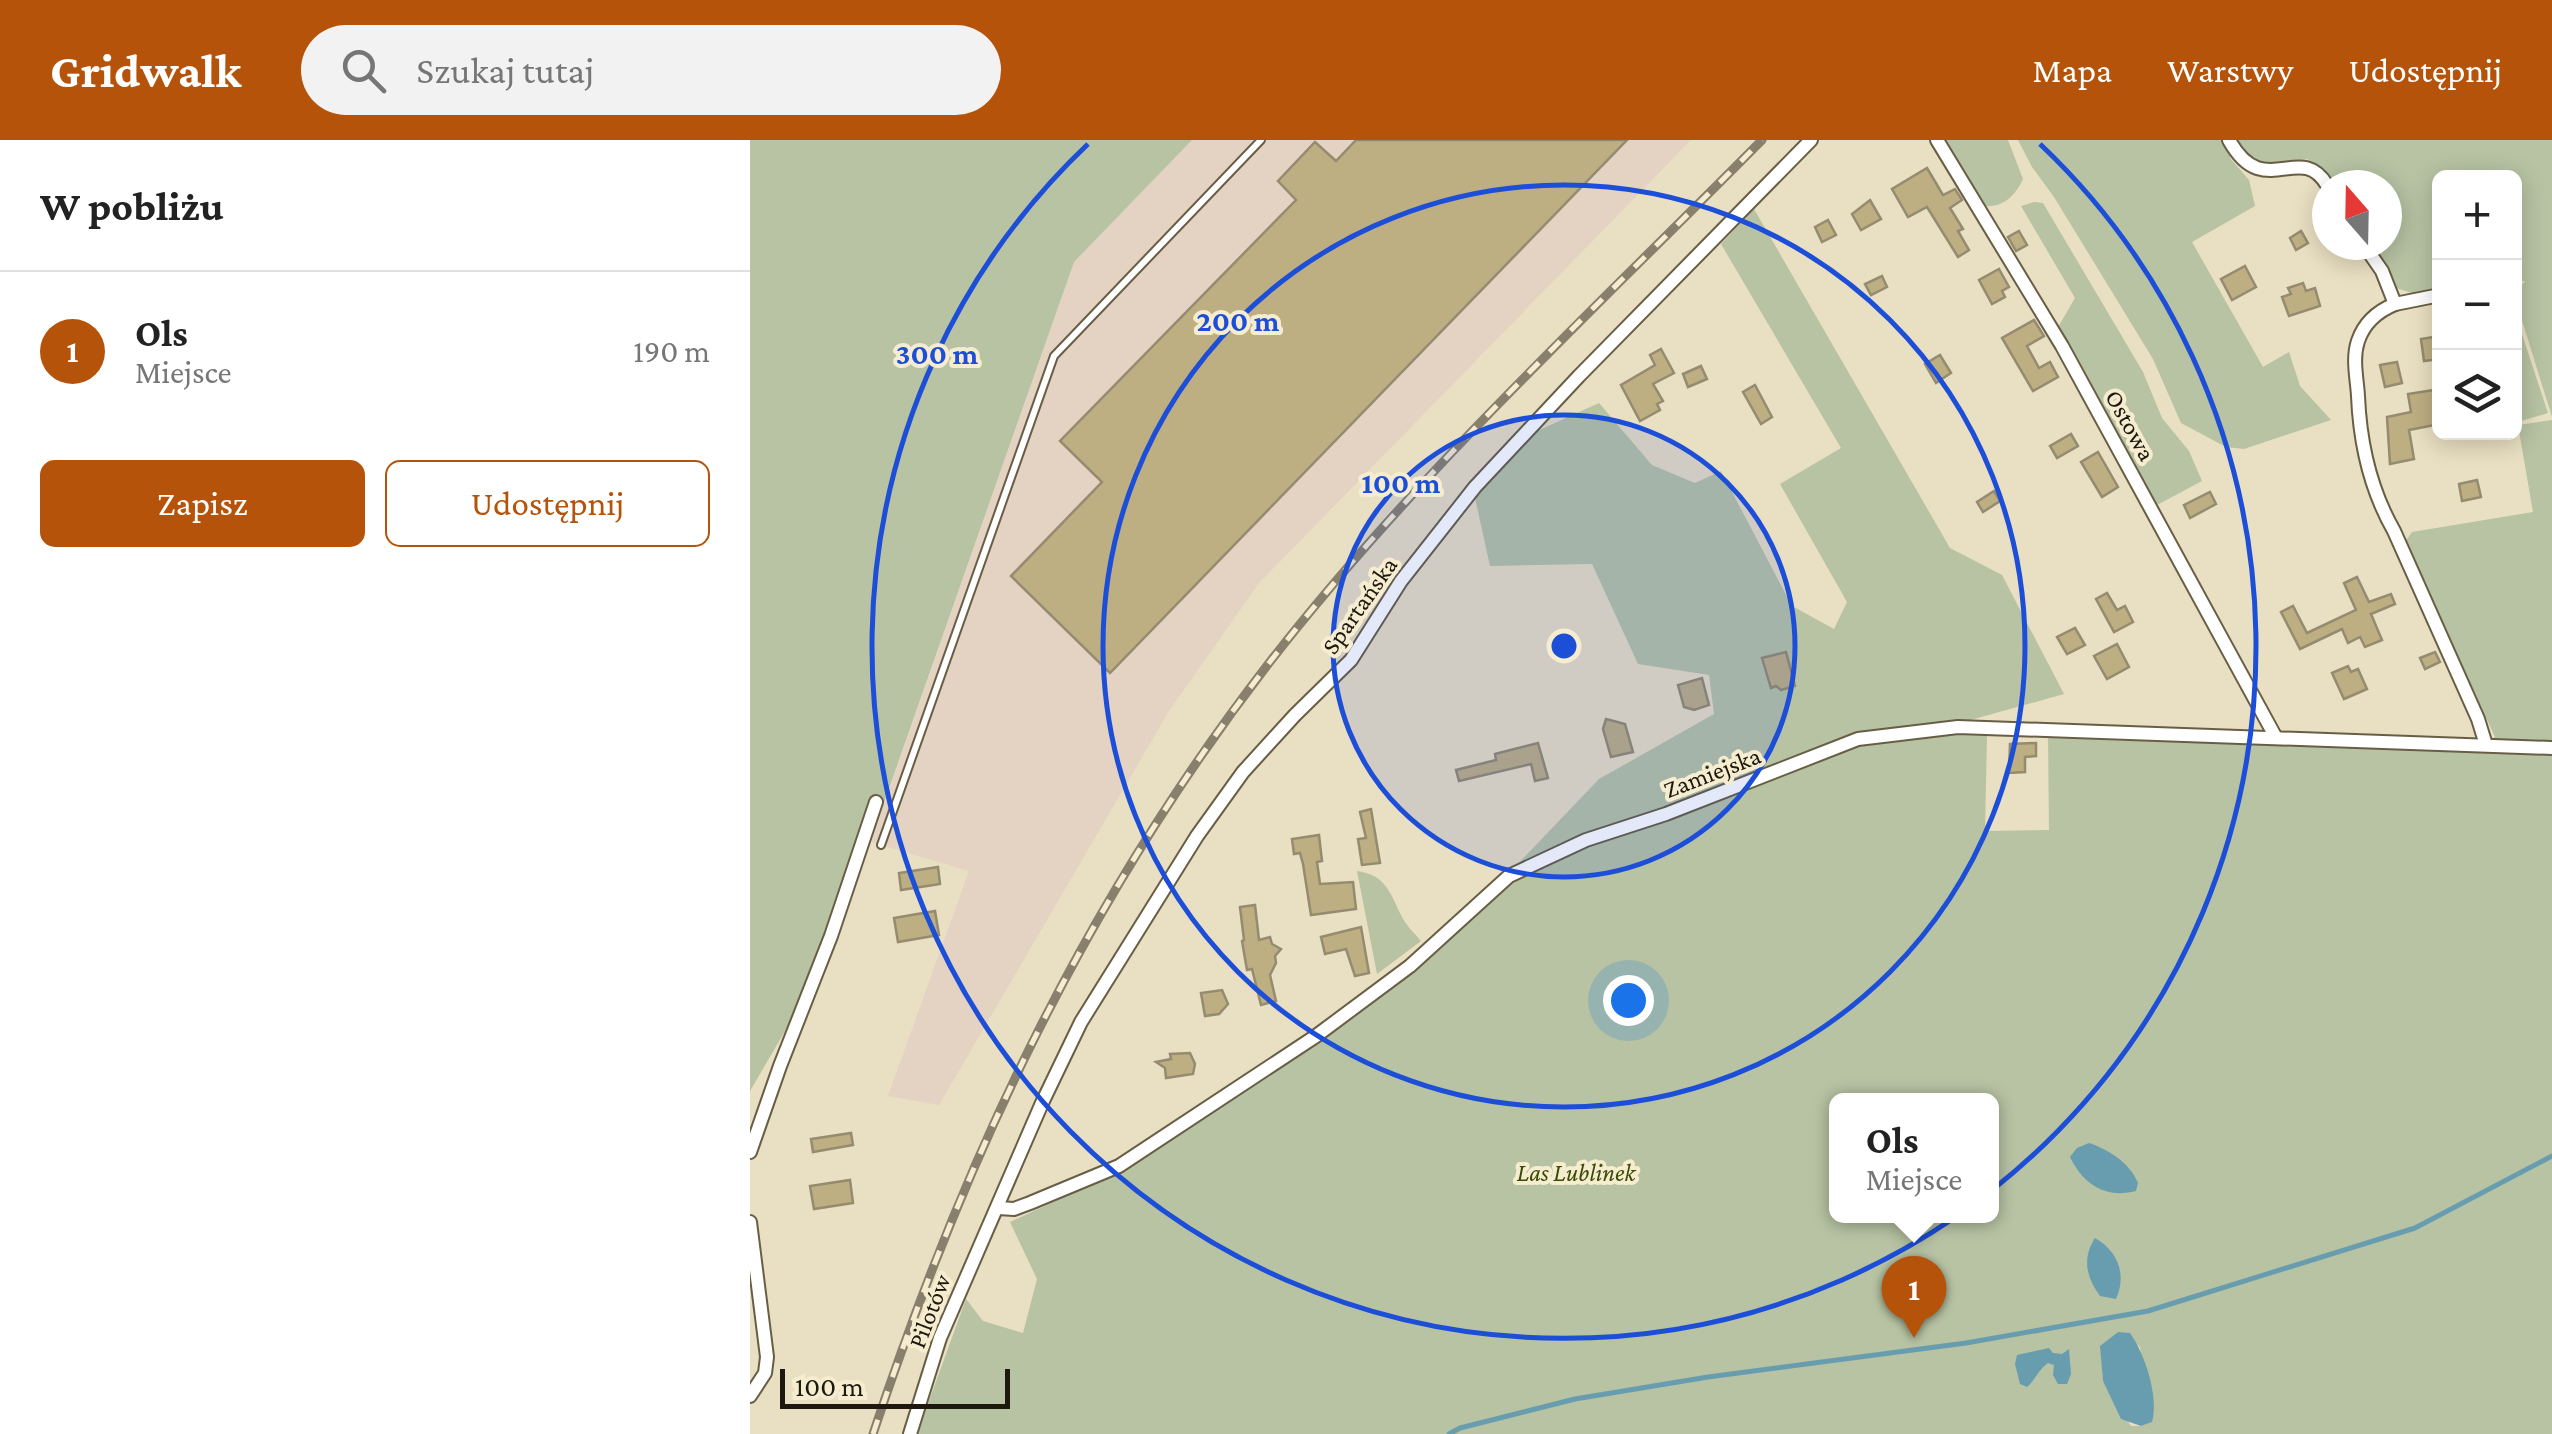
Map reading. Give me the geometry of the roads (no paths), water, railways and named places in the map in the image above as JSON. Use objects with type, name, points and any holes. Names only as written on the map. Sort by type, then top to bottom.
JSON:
[{"type":"street","name":"Spartańska","points":[[998,1208],[1042,1102],[1081,1022],[1197,836],[1243,772],[1343,670],[1396,587],[1475,487],[1811,140]]},
{"type":"street","name":"Ostowa","points":[[1937,140],[2062,346],[2275,736]]},
{"type":"street","points":[[2229,140],[2240,160],[2250,166],[2314,170]]},
{"type":"street","points":[[2374,260],[2396,304]]},
{"type":"street","points":[[2432,297],[2384,308],[2367,323],[2358,342],[2355,364],[2358,422],[2379,506],[2394,531],[2486,745]]},
{"type":"street","name":"Zamiejska","points":[[998,1208],[1014,1208],[1048,1197],[1120,1166],[1316,1036],[1410,966],[1509,876],[1586,840],[1666,814],[1858,739],[1958,727],[2552,748]]},
{"type":"street","points":[[750,1152],[832,936],[876,802]]},
{"type":"street","name":"Pilotów","points":[[910,1434],[940,1338],[998,1208]]},
{"type":"street","points":[[750,1222],[767,1357],[765,1373],[750,1396]]},
{"type":"lane","points":[[881,845],[1054,356],[1261,140]]},
{"type":"water","points":[[2089,1143],[2124,1163],[2138,1183],[2136,1191],[2105,1191],[2081,1175],[2070,1157],[2077,1148]]},
{"type":"water","points":[[2095,1238],[2110,1250],[2118,1264],[2121,1281],[2116,1299],[2100,1296],[2091,1282],[2087,1260]]},
{"type":"water","points":[[2118,1332],[2130,1333],[2149,1376],[2154,1412],[2152,1422],[2141,1426],[2121,1419],[2103,1381],[2100,1346]]},
{"type":"water","points":[[2049,1348],[2062,1354],[2069,1349],[2071,1374],[2067,1384],[2058,1384],[2053,1375],[2054,1365],[2048,1363],[2027,1387],[2020,1384],[2017,1355]]},
{"type":"waterway","points":[[1449,1434],[1575,1399],[1966,1343],[2148,1311],[2415,1228],[2552,1156]]},
{"type":"railway","points":[[873,1434],[949,1228],[1038,1031],[1144,843],[1204,752],[1269,663],[1384,525],[1508,394],[1762,140]]},
{"type":"place","name":"Ols","points":[[1914,1338]]},
{"type":"park label","name":"Las Lublinek","points":[[1576,1172]]}]
